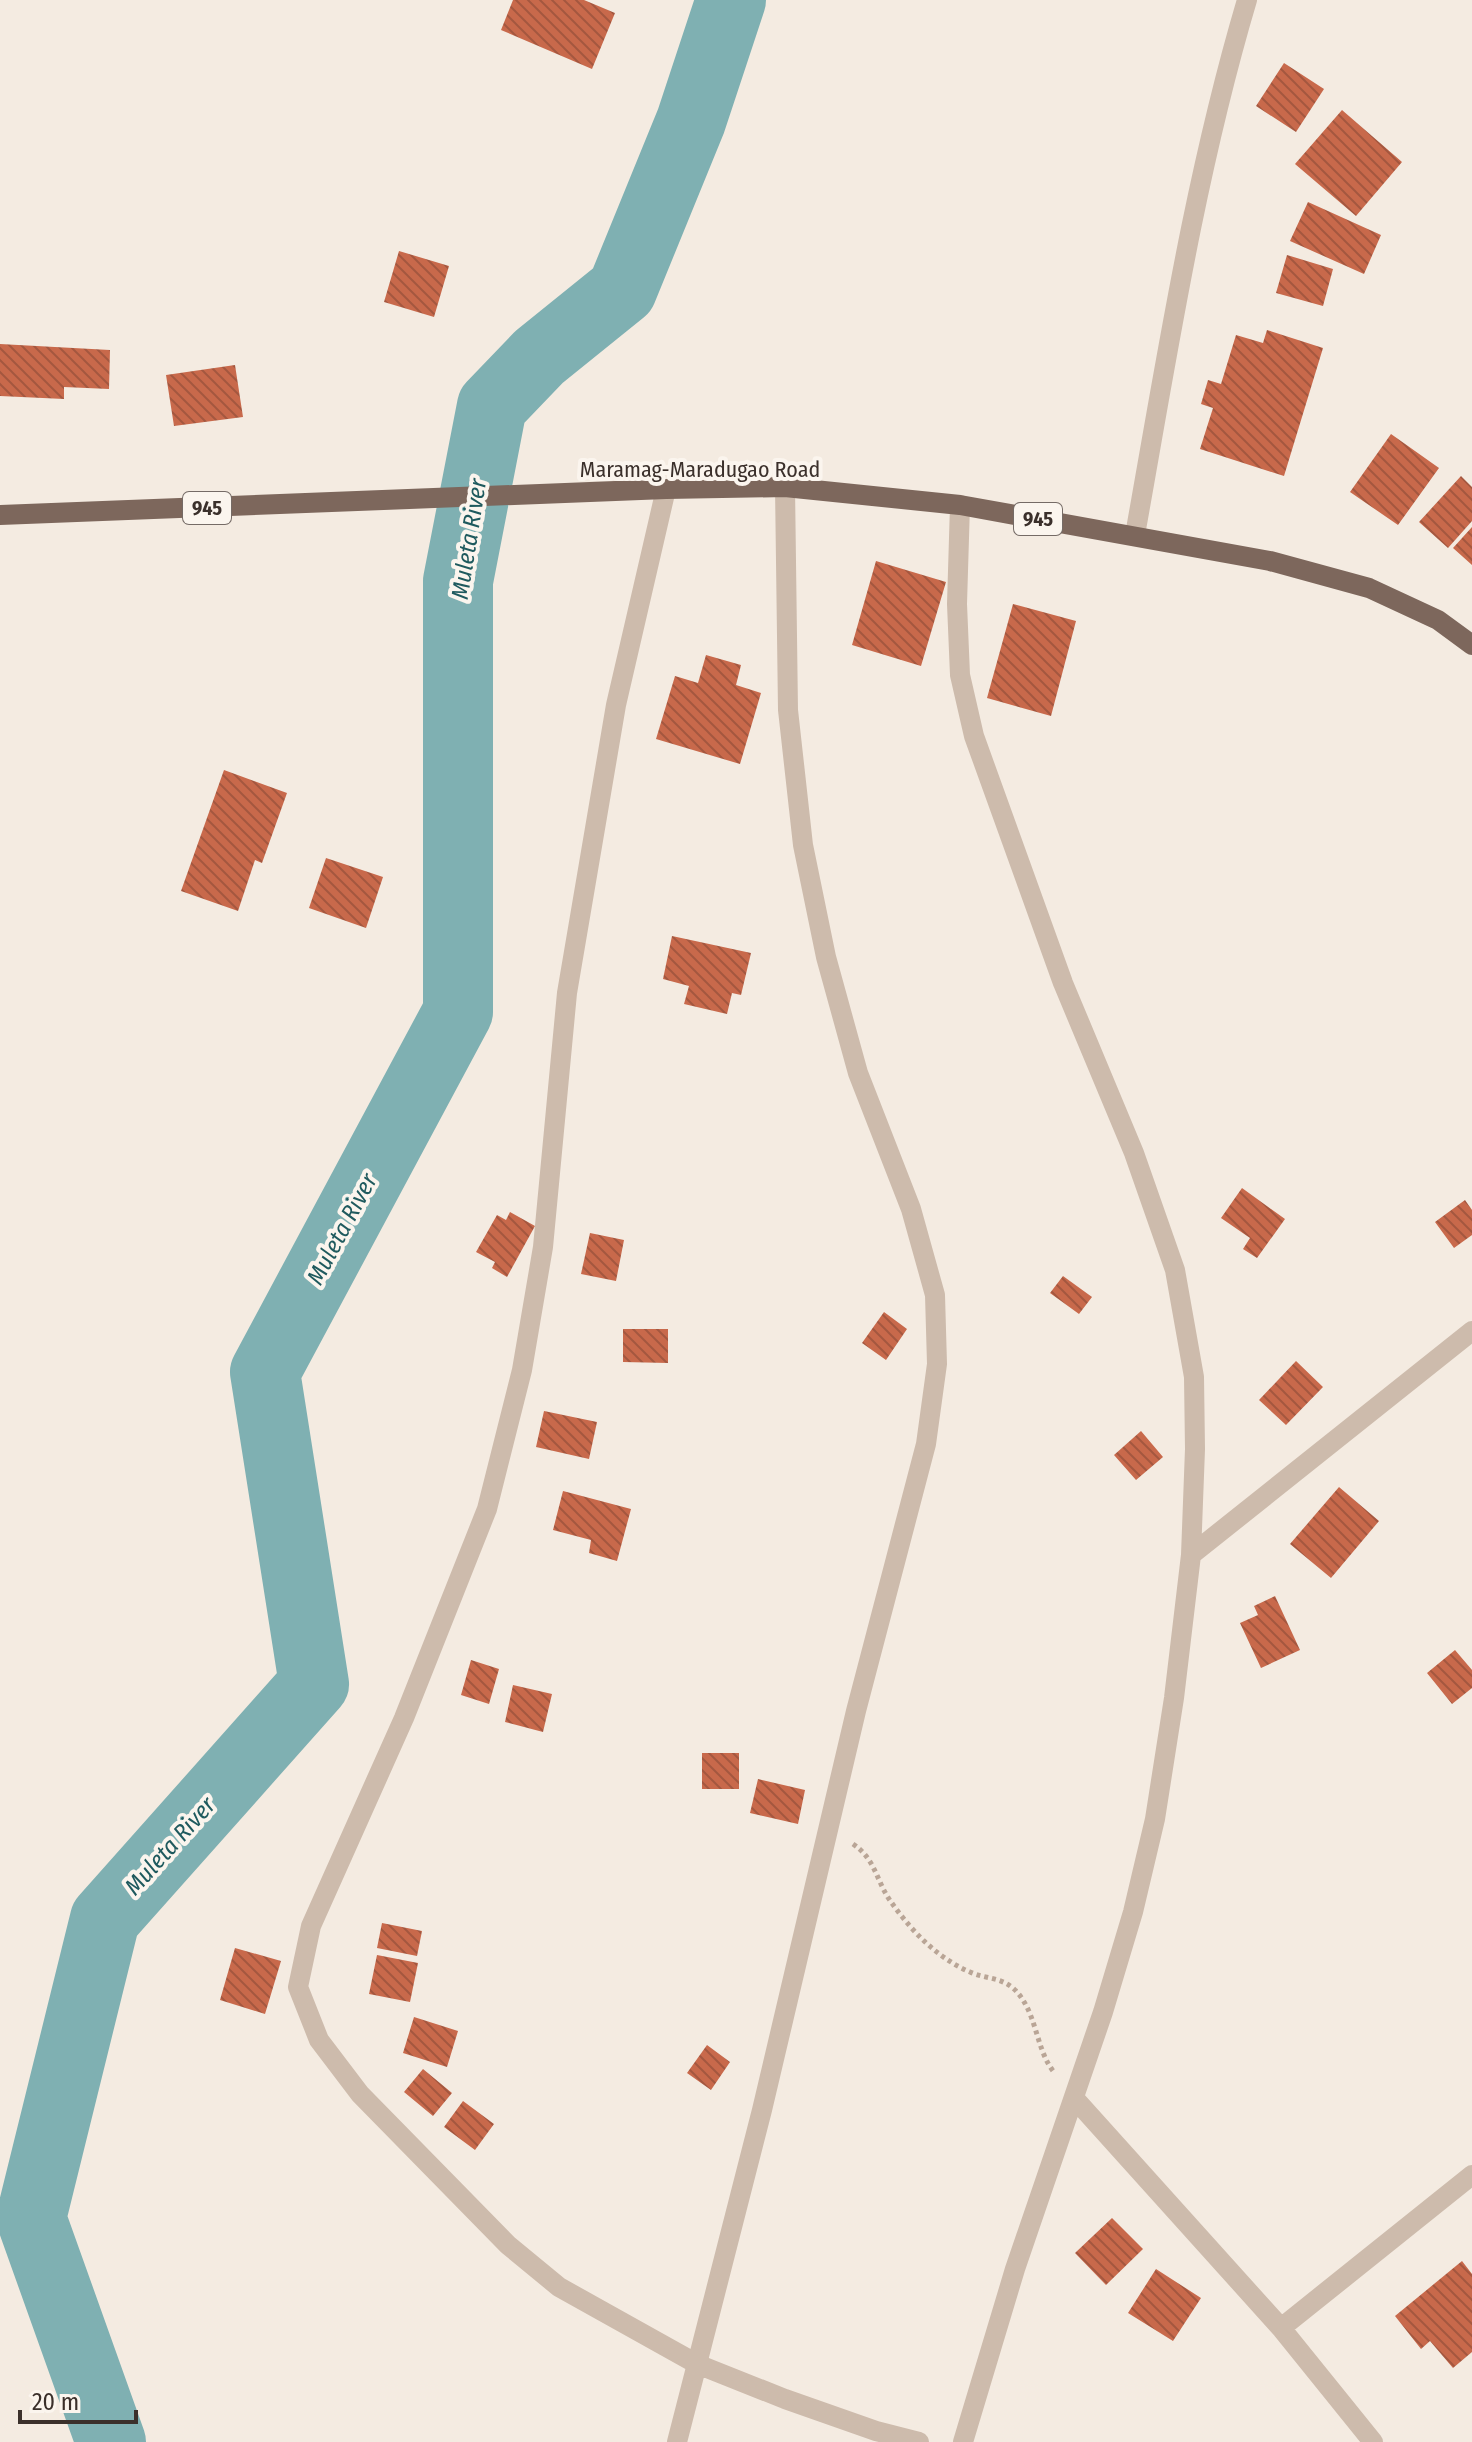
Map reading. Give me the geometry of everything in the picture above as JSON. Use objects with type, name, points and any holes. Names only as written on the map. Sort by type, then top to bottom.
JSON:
[{"type":"main road","name":"Maramag-Maradugao Road","points":[[0,515],[785,487],[960,505],[1270,561],[1369,588],[1438,620],[1472,645]]},
{"type":"street","points":[[1135,535],[1189,235],[1222,83],[1247,0]]},
{"type":"street","points":[[677,2442],[762,2110],[856,1711],[926,1444],[937,1364],[935,1295],[911,1209],[858,1073],[826,957],[803,845],[788,710],[785,487]]},
{"type":"street","points":[[666,489],[616,705],[570,978],[543,1247],[522,1370],[487,1509],[404,1718],[311,1926],[298,1987],[319,2040],[360,2094],[508,2245],[559,2287],[697,2364],[798,2404],[919,2442]]},
{"type":"street","points":[[960,505],[957,604],[960,675],[974,736],[1063,983],[1134,1153],[1175,1270],[1194,1377],[1195,1449],[1191,1555],[1174,1698],[1155,1819],[1133,1912],[1015,2269],[963,2442]]},
{"type":"street","points":[[1191,1555],[1472,1331]]},
{"type":"street","points":[[1074,2098],[1281,2328],[1373,2442]]},
{"type":"street","points":[[1281,2328],[1472,2175]]},
{"type":"path","points":[[829,1828],[857,1847],[874,1865],[888,1898],[919,1937],[952,1964],[973,1974],[996,1977],[1015,1990],[1029,2011],[1036,2037],[1050,2067],[1074,2098]]},
{"type":"building","points":[[513,0],[584,0],[615,13],[592,69],[501,30]]},
{"type":"building","points":[[1284,63],[1324,89],[1296,132],[1256,106]]},
{"type":"building","points":[[1342,110],[1402,162],[1356,216],[1295,164]]},
{"type":"building","points":[[1308,202],[1381,235],[1364,274],[1290,241]]},
{"type":"building","points":[[399,251],[449,266],[434,317],[384,302]]},
{"type":"building","points":[[1287,255],[1333,269],[1323,306],[1276,293]]},
{"type":"building","points":[[1267,330],[1323,348],[1284,476],[1200,449],[1213,408],[1201,404],[1208,380],[1221,384],[1236,335],[1263,343]]},
{"type":"building","points":[[0,344],[110,350],[109,389],[64,387],[64,399],[0,396]]},
{"type":"building","points":[[235,365],[243,417],[174,426],[166,375]]},
{"type":"building","points":[[1391,434],[1439,468],[1398,525],[1350,492]]},
{"type":"building","points":[[1461,476],[1472,487],[1472,521],[1448,548],[1419,522]]},
{"type":"building","points":[[1472,527],[1472,565],[1453,548]]},
{"type":"building","points":[[876,561],[946,582],[921,666],[852,645]]},
{"type":"building","points":[[1013,604],[1076,621],[1051,716],[987,698]]},
{"type":"building","points":[[706,655],[741,665],[736,685],[761,693],[740,764],[656,739],[675,676],[698,683]]},
{"type":"building","points":[[224,770],[287,793],[262,863],[255,860],[238,911],[181,891]]},
{"type":"building","points":[[326,858],[383,877],[366,928],[309,908]]},
{"type":"building","points":[[672,936],[751,953],[741,995],[732,993],[727,1014],[684,1004],[689,986],[663,979]]},
{"type":"building","points":[[1242,1188],[1285,1219],[1257,1258],[1243,1249],[1250,1238],[1221,1218]]},
{"type":"building","points":[[1465,1200],[1472,1210],[1472,1235],[1454,1248],[1435,1222]]},
{"type":"building","points":[[510,1212],[535,1226],[507,1277],[492,1268],[495,1262],[476,1252],[497,1215],[506,1220]]},
{"type":"building","points":[[590,1233],[624,1240],[616,1281],[581,1274]]},
{"type":"building","points":[[1063,1276],[1092,1297],[1079,1314],[1050,1293]]},
{"type":"building","points":[[884,1312],[907,1329],[886,1360],[862,1343]]},
{"type":"building","points":[[623,1329],[668,1329],[668,1363],[623,1362]]},
{"type":"building","points":[[1296,1361],[1323,1387],[1286,1425],[1259,1400]]},
{"type":"building","points":[[544,1411],[597,1422],[589,1459],[536,1447]]},
{"type":"building","points":[[1141,1431],[1163,1457],[1136,1480],[1114,1455]]},
{"type":"building","points":[[1339,1487],[1379,1521],[1331,1578],[1290,1544]]},
{"type":"building","points":[[563,1491],[631,1509],[617,1561],[589,1553],[591,1540],[553,1530]]},
{"type":"building","points":[[1275,1596],[1300,1650],[1261,1668],[1240,1623],[1258,1615],[1254,1606]]},
{"type":"building","points":[[1455,1650],[1472,1670],[1472,1688],[1452,1704],[1427,1673]]},
{"type":"building","points":[[471,1660],[499,1669],[489,1704],[461,1695]]},
{"type":"building","points":[[513,1685],[552,1694],[543,1732],[505,1722]]},
{"type":"building","points":[[702,1753],[739,1753],[739,1789],[702,1789]]},
{"type":"building","points":[[758,1779],[805,1790],[798,1824],[750,1813]]},
{"type":"building","points":[[382,1923],[422,1931],[417,1956],[377,1948]]},
{"type":"building","points":[[235,1948],[281,1961],[265,2014],[220,2000]]},
{"type":"building","points":[[377,1955],[418,1963],[410,2002],[369,1994]]},
{"type":"building","points":[[414,2017],[458,2031],[447,2067],[403,2053]]},
{"type":"building","points":[[707,2045],[730,2062],[711,2090],[687,2073]]},
{"type":"building","points":[[423,2069],[452,2093],[433,2116],[404,2092]]},
{"type":"building","points":[[463,2101],[494,2124],[475,2150],[444,2127]]},
{"type":"building","points":[[1112,2218],[1143,2249],[1106,2285],[1075,2253]]},
{"type":"building","points":[[1462,2261],[1472,2274],[1472,2352],[1453,2368],[1430,2341],[1421,2349],[1395,2316]]},
{"type":"building","points":[[1156,2269],[1201,2298],[1173,2341],[1128,2313]]},
{"type":"waterway","name":"Muleta River","points":[[111,2442],[31,2218],[105,1919],[314,1684],[265,1372],[458,1012],[458,581],[492,406],[539,357],[622,290],[691,121],[731,0]]}]
